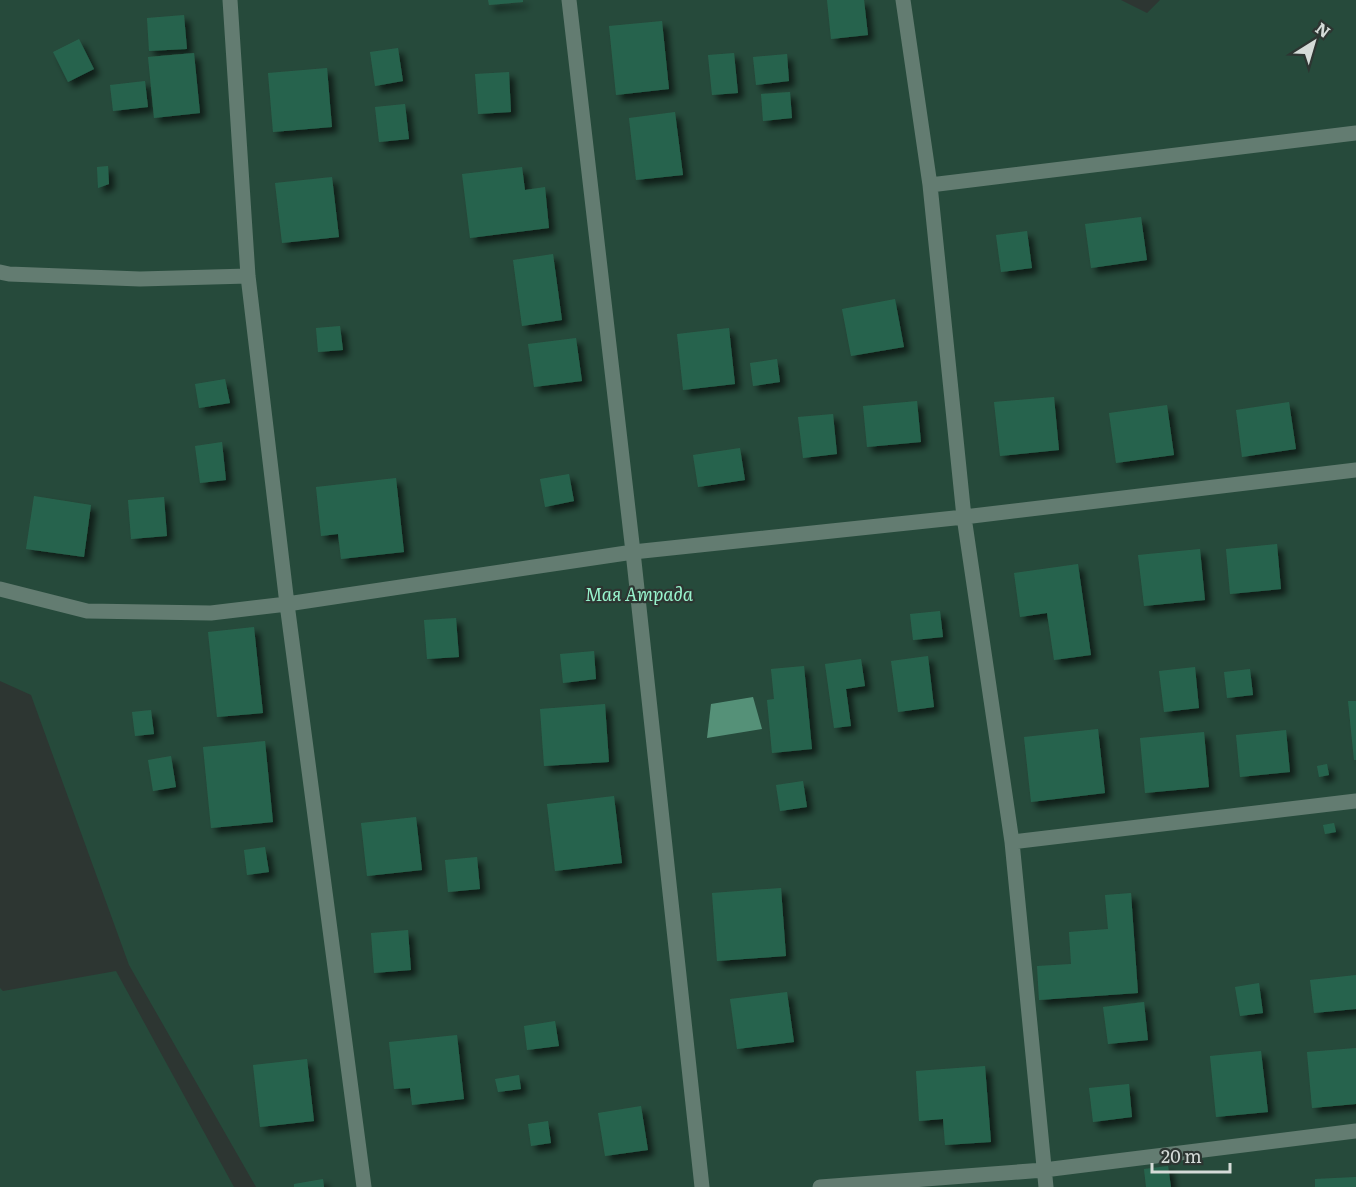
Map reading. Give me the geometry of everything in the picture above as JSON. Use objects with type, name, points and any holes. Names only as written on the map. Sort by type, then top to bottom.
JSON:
[{"type":"street","points":[[230,0],[248,276],[287,604],[364,1187]]},
{"type":"street","points":[[569,0],[633,552],[702,1187]]},
{"type":"street","points":[[903,0],[930,185],[964,517],[1012,842],[1046,1187]]},
{"type":"street","points":[[930,185],[1356,133]]},
{"type":"street","points":[[0,272],[140,279],[248,276]]},
{"type":"street","points":[[0,590],[87,612],[210,613],[287,604],[633,552],[964,517],[1356,470]]},
{"type":"street","points":[[1012,842],[1356,801]]},
{"type":"street","points":[[820,1187],[1044,1170],[1356,1131]]},
{"type":"green space","name":"Мая Атрада","points":[[0,0],[1121,0],[1147,13],[1160,0],[1356,0],[1356,1187],[256,1187],[129,965],[31,695],[0,681]]},
{"type":"green space","points":[[116,971],[234,1187],[0,1187],[0,988],[3,991]]},
{"type":"shaded area","points":[[753,697],[762,729],[707,738],[711,704]]},
{"type":"building","points":[[488,0],[523,0],[523,2],[489,5]]},
{"type":"building","points":[[827,0],[864,0],[868,35],[831,39]]},
{"type":"building","points":[[184,15],[187,49],[149,51],[147,18]]},
{"type":"building","points":[[662,21],[669,89],[616,95],[609,26]]},
{"type":"building","points":[[79,39],[94,69],[68,82],[53,52]]},
{"type":"building","points":[[398,48],[403,81],[375,86],[370,52]]},
{"type":"building","points":[[194,53],[200,113],[154,118],[148,57]]},
{"type":"building","points":[[734,53],[738,93],[712,95],[708,55]]},
{"type":"building","points":[[787,54],[789,81],[756,85],[753,57]]},
{"type":"building","points":[[327,68],[332,127],[273,132],[268,73]]},
{"type":"building","points":[[509,72],[511,112],[478,114],[475,74]]},
{"type":"building","points":[[145,81],[148,107],[113,111],[110,85]]},
{"type":"building","points":[[790,92],[792,118],[763,121],[761,94]]},
{"type":"building","points":[[405,104],[409,139],[379,142],[375,107]]},
{"type":"building","points":[[675,112],[683,175],[636,180],[629,118]]},
{"type":"building","points":[[108,166],[109,184],[98,188],[97,167]]},
{"type":"building","points":[[522,167],[525,190],[545,187],[549,228],[470,238],[462,174]]},
{"type":"building","points":[[332,177],[339,237],[282,243],[275,183]]},
{"type":"building","points":[[1141,217],[1147,260],[1091,268],[1085,224]]},
{"type":"building","points":[[1027,231],[1032,268],[1001,272],[996,235]]},
{"type":"building","points":[[553,254],[562,320],[522,326],[513,260]]},
{"type":"building","points":[[895,299],[904,347],[851,356],[842,309]]},
{"type":"building","points":[[340,326],[343,350],[318,352],[316,328]]},
{"type":"building","points":[[729,328],[735,384],[683,390],[677,334]]},
{"type":"building","points":[[576,338],[582,381],[534,387],[528,344]]},
{"type":"building","points":[[777,359],[780,382],[753,386],[750,363]]},
{"type":"building","points":[[225,379],[230,403],[199,408],[195,384]]},
{"type":"building","points":[[1054,397],[1059,450],[1000,456],[994,402]]},
{"type":"building","points":[[917,401],[921,442],[867,447],[863,406]]},
{"type":"building","points":[[1289,402],[1296,449],[1242,457],[1236,410]]},
{"type":"building","points":[[1167,405],[1174,455],[1116,463],[1109,413]]},
{"type":"building","points":[[833,414],[837,454],[803,458],[798,417]]},
{"type":"building","points":[[222,442],[226,480],[200,483],[195,446]]},
{"type":"building","points":[[740,448],[745,480],[698,487],[693,455]]},
{"type":"building","points":[[569,474],[574,501],[545,507],[540,479]]},
{"type":"building","points":[[396,478],[404,552],[341,559],[338,534],[321,536],[316,487]]},
{"type":"building","points":[[34,496],[91,505],[84,557],[26,549]]},
{"type":"building","points":[[164,497],[167,536],[131,539],[128,500]]},
{"type":"building","points":[[1277,544],[1281,589],[1230,594],[1226,549]]},
{"type":"building","points":[[1200,549],[1205,600],[1144,606],[1138,555]]},
{"type":"building","points":[[1078,564],[1091,655],[1054,660],[1047,613],[1020,617],[1014,573]]},
{"type":"building","points":[[940,611],[943,637],[913,640],[910,614]]},
{"type":"building","points":[[456,618],[459,657],[427,659],[424,620]]},
{"type":"building","points":[[254,627],[263,713],[217,717],[208,632]]},
{"type":"building","points":[[594,651],[596,679],[563,683],[560,654]]},
{"type":"building","points":[[928,656],[934,707],[898,712],[891,661]]},
{"type":"building","points":[[861,659],[865,686],[846,689],[851,726],[834,728],[825,664]]},
{"type":"building","points":[[804,666],[812,749],[772,753],[767,700],[774,699],[771,669]]},
{"type":"building","points":[[1195,667],[1199,708],[1164,712],[1159,671]]},
{"type":"building","points":[[1250,669],[1253,695],[1227,698],[1224,672]]},
{"type":"building","points":[[1348,701],[1356,701],[1356,760],[1354,760]]},
{"type":"building","points":[[605,704],[609,762],[544,766],[540,709]]},
{"type":"building","points":[[151,710],[154,734],[135,736],[132,712]]},
{"type":"building","points":[[1098,729],[1105,793],[1031,802],[1024,737]]},
{"type":"building","points":[[1286,730],[1290,772],[1240,777],[1236,735]]},
{"type":"building","points":[[1204,732],[1209,787],[1145,793],[1140,738]]},
{"type":"building","points":[[265,741],[273,822],[211,828],[203,747]]},
{"type":"building","points":[[171,756],[176,787],[153,791],[148,760]]},
{"type":"building","points":[[1327,764],[1329,775],[1319,777],[1317,766]]},
{"type":"building","points":[[803,781],[807,807],[780,811],[776,785]]},
{"type":"building","points":[[614,796],[622,863],[555,871],[547,804]]},
{"type":"building","points":[[416,817],[422,870],[367,876],[361,823]]},
{"type":"building","points":[[1334,823],[1336,832],[1325,834],[1323,825]]},
{"type":"building","points":[[265,847],[269,872],[247,875],[244,850]]},
{"type":"building","points":[[477,857],[480,889],[448,892],[445,860]]},
{"type":"building","points":[[781,888],[786,956],[717,961],[712,893]]},
{"type":"building","points":[[1131,893],[1138,993],[1039,1000],[1037,966],[1071,964],[1069,932],[1108,929],[1105,895]]},
{"type":"building","points":[[408,930],[411,970],[374,973],[371,933]]},
{"type":"building","points":[[1356,975],[1356,1009],[1314,1013],[1310,980]]},
{"type":"building","points":[[1259,983],[1263,1013],[1240,1016],[1235,987]]},
{"type":"building","points":[[787,992],[794,1042],[737,1049],[730,999]]},
{"type":"building","points":[[1144,1002],[1148,1040],[1108,1044],[1103,1007]]},
{"type":"building","points":[[555,1021],[559,1046],[527,1050],[524,1026]]},
{"type":"building","points":[[457,1035],[464,1099],[412,1105],[410,1088],[394,1089],[389,1042]]},
{"type":"building","points":[[1356,1048],[1356,1104],[1312,1108],[1307,1052]]},
{"type":"building","points":[[1261,1051],[1268,1112],[1216,1117],[1210,1056]]},
{"type":"building","points":[[307,1059],[314,1121],[260,1127],[253,1065]]},
{"type":"building","points":[[985,1066],[991,1142],[945,1145],[943,1119],[919,1121],[916,1071]]},
{"type":"building","points":[[519,1075],[521,1089],[498,1092],[495,1079]]},
{"type":"building","points":[[1129,1084],[1132,1117],[1093,1122],[1089,1088]]},
{"type":"building","points":[[641,1106],[648,1150],[605,1156],[598,1113]]},
{"type":"building","points":[[548,1121],[551,1143],[531,1146],[528,1124]]},
{"type":"building","points":[[1168,1166],[1171,1187],[1146,1187],[1144,1169]]},
{"type":"building","points":[[1356,1177],[1356,1187],[1315,1187],[1315,1179]]},
{"type":"building","points":[[323,1179],[324,1187],[294,1187],[294,1184]]}]
